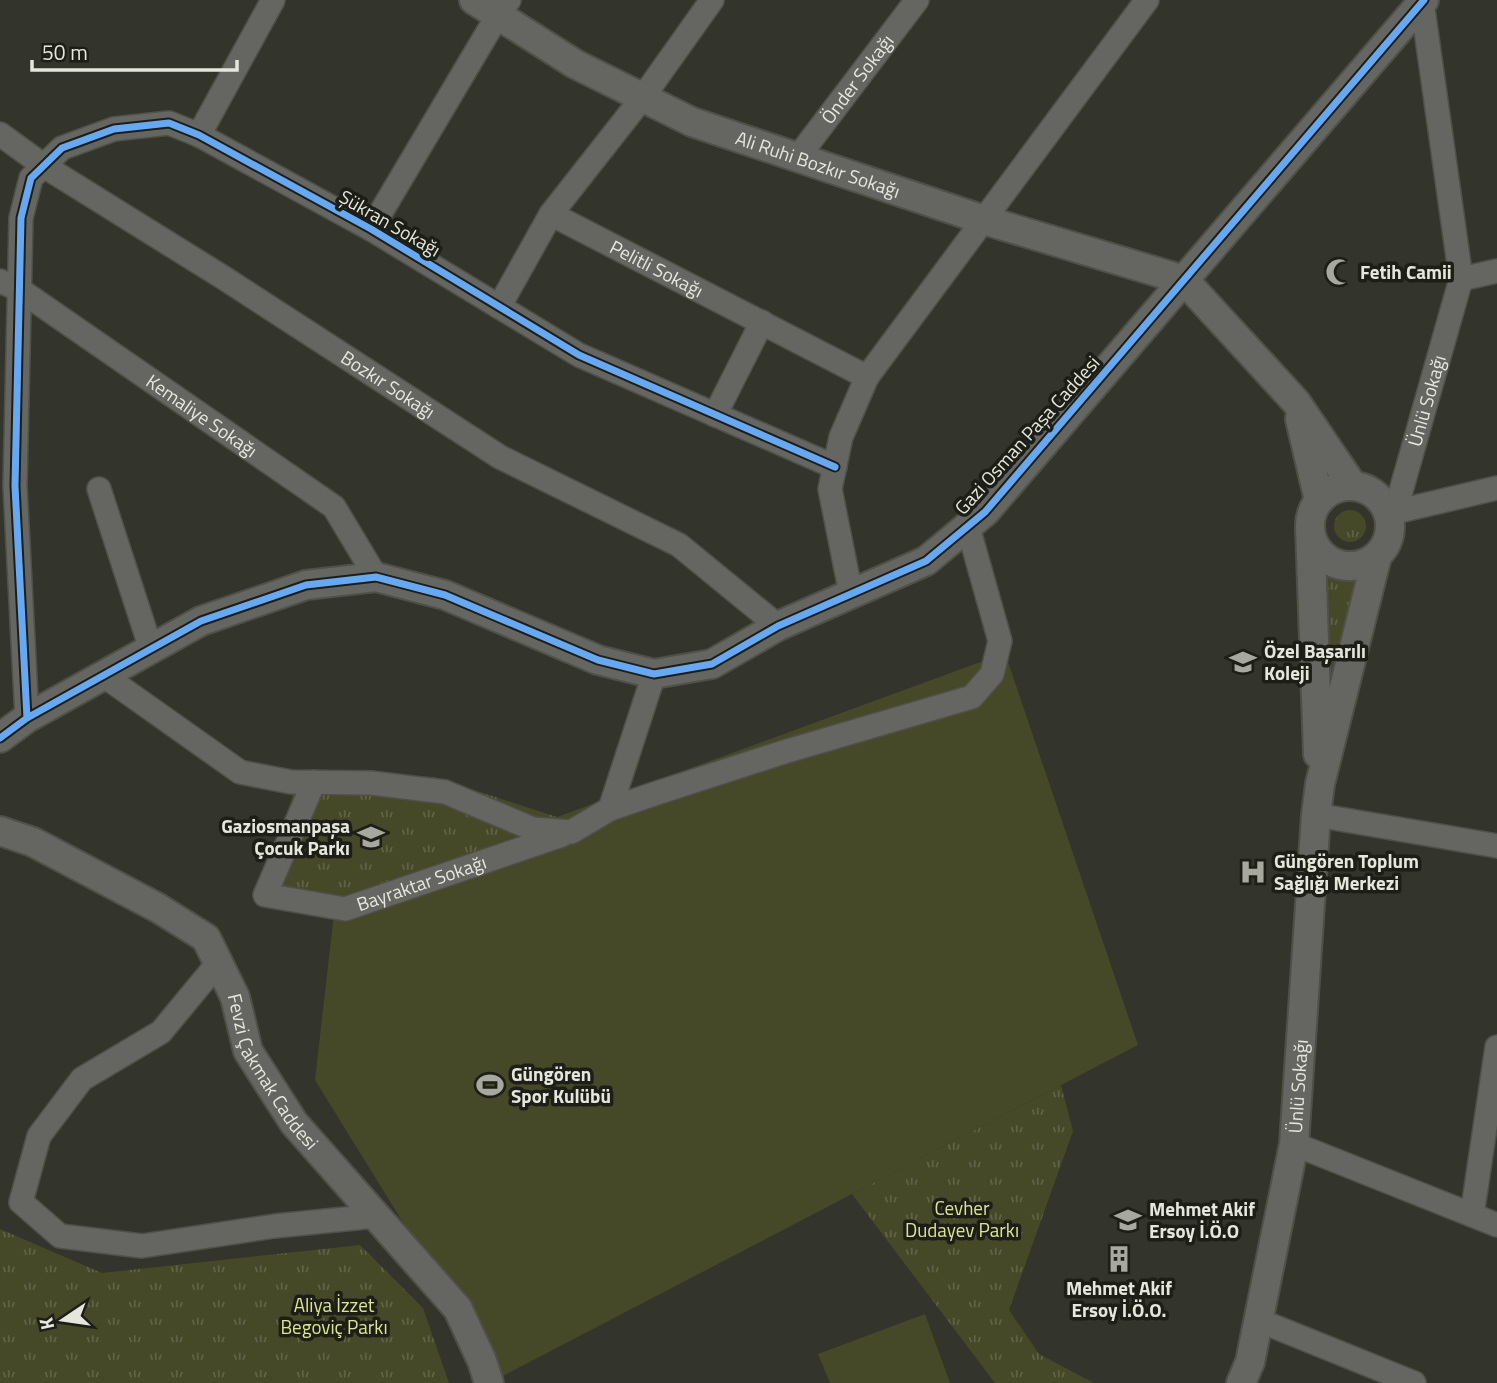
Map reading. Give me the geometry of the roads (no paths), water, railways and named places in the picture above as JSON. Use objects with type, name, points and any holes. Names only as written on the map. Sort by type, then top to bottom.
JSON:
[{"type":"street","points":[[199,135],[273,0]]},
{"type":"street","name":"Ali Ruhi Bozkır Sokağı","points":[[474,0],[504,8],[575,64],[692,122],[984,220],[1184,280]]},
{"type":"street","points":[[499,307],[551,214],[643,97],[712,0]]},
{"type":"street","name":"Önder Sokağı","points":[[798,157],[917,0]]},
{"type":"street","points":[[851,594],[830,489],[841,437],[867,377],[1147,0]]},
{"type":"street","points":[[1423,1],[1461,279],[1497,271]]},
{"type":"street","name":"Gazi Osman Paşa Caddesi","points":[[0,738],[13,721],[201,621],[306,585],[376,577],[445,595],[598,660],[654,674],[712,664],[778,626],[926,561],[985,512],[1423,1]]},
{"type":"street","points":[[371,229],[504,8]]},
{"type":"street","name":"Şükran Sokağı","points":[[13,721],[15,485],[10,286],[21,218],[31,178],[62,148],[114,129],[169,123],[199,135],[371,229],[579,355],[835,467]]},
{"type":"street","name":"Bozkır Sokağı","points":[[0,134],[44,166],[224,278],[500,457],[679,545],[778,626]]},
{"type":"street","name":"Pelitli Sokağı","points":[[551,214],[867,377]]},
{"type":"street","name":"Ünlü Sokağı","points":[[1393,517],[1461,279]]},
{"type":"street","points":[[1184,280],[1296,402],[1353,486]]},
{"type":"street","name":"Kemaliye Sokağı","points":[[10,286],[334,507],[376,577]]},
{"type":"street","points":[[715,415],[762,322]]},
{"type":"street","points":[[1296,402],[1315,513],[1320,784]]},
{"type":"street","points":[[1340,487],[1366,489],[1377,497],[1393,517],[1385,546],[1367,563],[1342,566],[1330,561],[1319,552],[1312,540],[1315,513],[1329,492],[1340,487]]},
{"type":"street","points":[[1393,517],[1497,488]]},
{"type":"street","points":[[99,489],[151,649]]},
{"type":"street","points":[[103,675],[240,772],[291,782],[371,783],[445,792],[533,829],[571,832],[610,809],[784,752],[972,697],[992,674],[1000,641],[968,527]]},
{"type":"street","points":[[1320,784],[1377,556]]},
{"type":"street","points":[[610,809],[654,674]]},
{"type":"street","name":"Bayraktar Sokağı","points":[[314,782],[265,894],[345,909],[571,832]]},
{"type":"street","name":"Ünlü Sokağı","points":[[1241,1383],[1250,1362],[1294,1144],[1320,784]]},
{"type":"street","points":[[1316,815],[1497,846]]},
{"type":"street","name":"Fevzi Çakmak Caddesi","points":[[0,831],[33,842],[158,908],[206,939],[235,997],[248,1051],[294,1123],[458,1310],[482,1361],[489,1383]]},
{"type":"street","points":[[219,963],[161,1032],[82,1079],[39,1136],[21,1202],[61,1236],[142,1246],[275,1226],[376,1216]]},
{"type":"street","points":[[1472,1215],[1497,1047]]},
{"type":"street","points":[[1294,1144],[1497,1225]]},
{"type":"street","points":[[1258,1320],[1414,1383]]},
{"type":"place","name":"Fetih Camii","points":[[1339,272]]},
{"type":"place","name":"Özel Başarılı Koleji","points":[[1243,662]]},
{"type":"place","name":"Gaziosmanpaşa Çocuk Parkı","points":[[371,837]]},
{"type":"place","name":"Güngören Toplum Sağlığı Merkezi","points":[[1253,872]]},
{"type":"place","name":"Güngören Spor Kulübü","points":[[490,1085]]},
{"type":"place","name":"Mehmet Akif Ersoy İ.Ö.O","points":[[1128,1220]]},
{"type":"place","name":"Mehmet Akif Ersoy İ.Ö.O.","points":[[1119,1259]]},
{"type":"park label","name":"Cevher Dudayev Parkı","points":[[962,1219]]},
{"type":"park label","name":"Aliya İzzet Begoviç Parkı","points":[[334,1316]]}]
